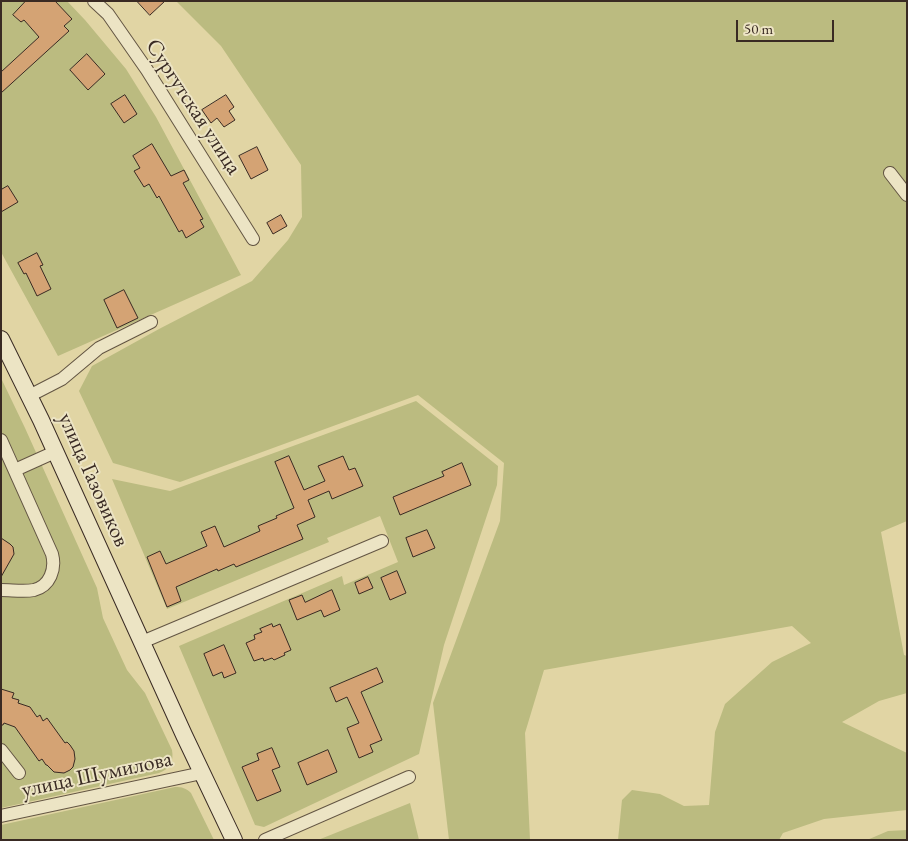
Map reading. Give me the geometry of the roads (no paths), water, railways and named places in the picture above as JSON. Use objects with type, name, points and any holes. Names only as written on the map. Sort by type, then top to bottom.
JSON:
[{"type":"street","name":"Сургутская улица","points":[[94,1],[108,14],[147,70],[253,239]]},
{"type":"street","points":[[890,172],[907,195]]},
{"type":"street","points":[[29,396],[62,379],[99,348],[151,322]]},
{"type":"street","name":"улица Газовиков","points":[[1,339],[234,840]]},
{"type":"street","points":[[1,440],[52,554],[54,566],[47,582],[37,589],[1,590]]},
{"type":"street","points":[[15,470],[55,452]]},
{"type":"street","points":[[142,642],[382,541]]},
{"type":"street","points":[[1,750],[19,773]]},
{"type":"street","name":"улица Шумилова","points":[[1,816],[202,773]]},
{"type":"street","points":[[265,840],[409,777]]}]
